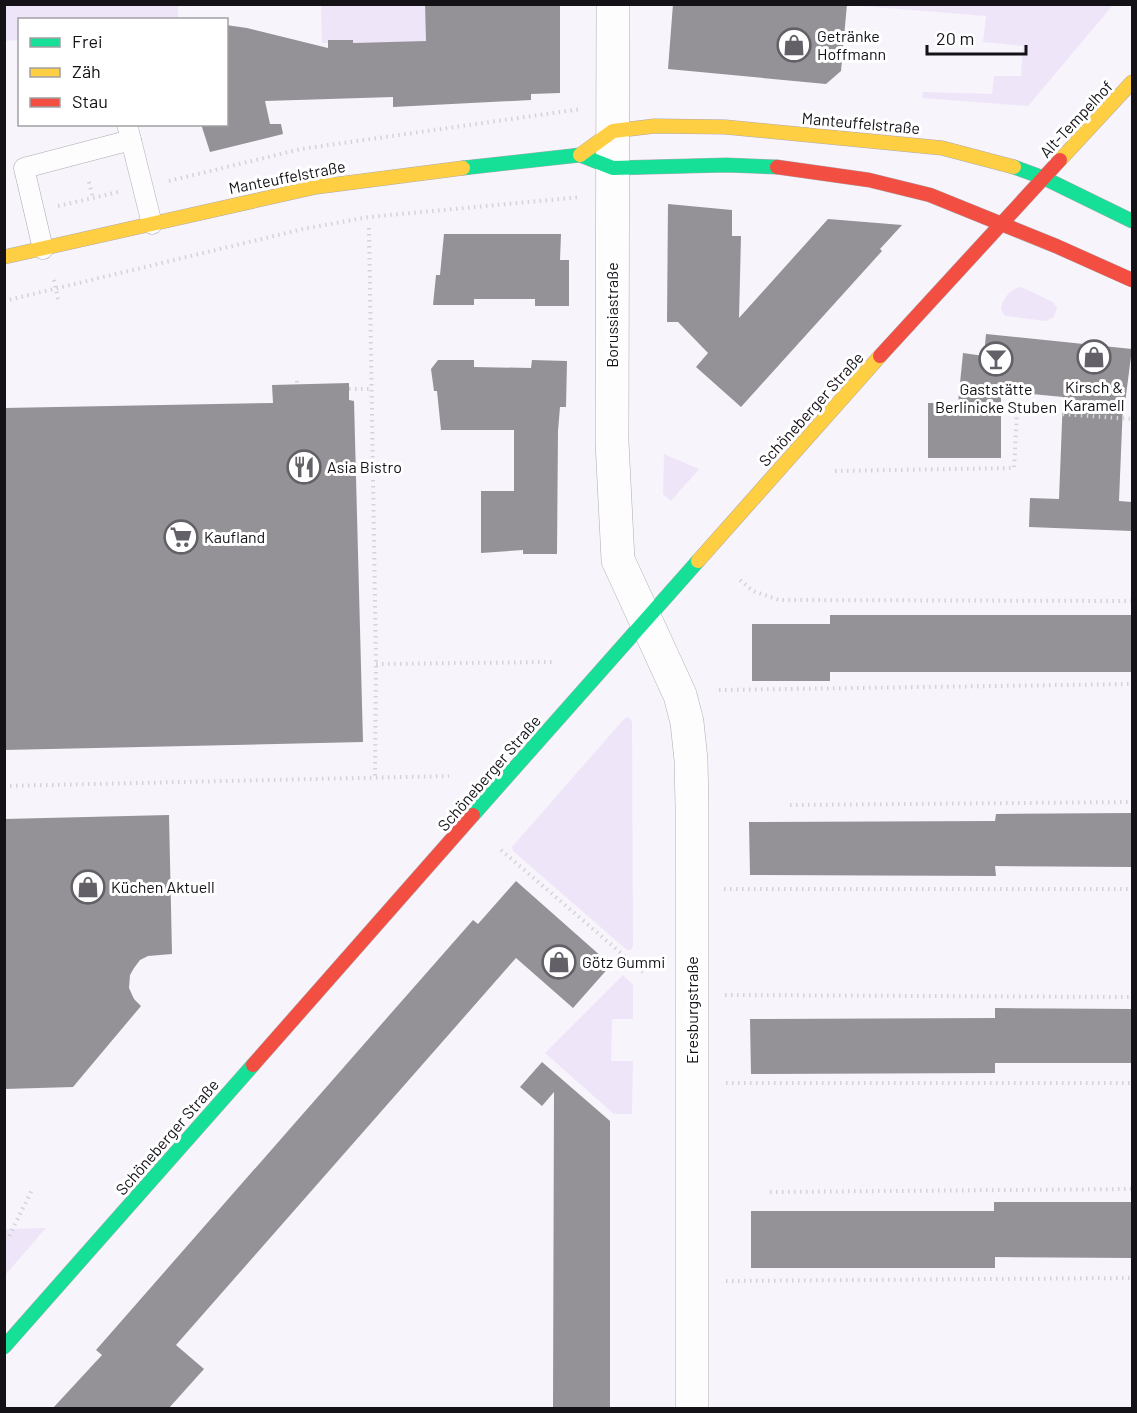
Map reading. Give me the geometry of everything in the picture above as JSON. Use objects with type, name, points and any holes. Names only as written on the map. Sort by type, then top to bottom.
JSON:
[{"type":"main road","name":"Alt-Tempelhof","points":[[1001,224],[1132,82]]},
{"type":"main road","name":"Manteuffelstraße","points":[[4,257],[292,191],[350,181],[580,154],[613,131],[655,126],[725,127],[904,142],[948,149],[1000,162],[1044,178],[1132,221]]},
{"type":"main road","name":"Manteuffelstraße","points":[[580,154],[613,168],[726,165],[786,167],[869,180],[930,195],[1132,280]]},
{"type":"main road","name":"Schöneberger Straße","points":[[4,1347],[645,620],[1001,224]]},
{"type":"street","name":"Borussiastraße","points":[[613,4],[612,442],[618,560],[645,620]]},
{"type":"street","name":"Eresburgstraße","points":[[645,620],[680,695],[687,722],[691,760],[692,1408]]},
{"type":"lane","points":[[43,249],[24,168],[129,132],[152,224]]},
{"type":"path","points":[[89,182],[94,201]]},
{"type":"path","points":[[4,301],[303,229],[369,217],[580,197]]},
{"type":"path","points":[[369,228],[376,664],[375,777]]},
{"type":"path","points":[[54,280],[58,299]]},
{"type":"path","points":[[349,389],[372,389]]},
{"type":"path","points":[[835,471],[1014,468],[1017,411],[1132,419]]},
{"type":"path","points":[[740,580],[753,591],[779,600],[1132,601]]},
{"type":"path","points":[[376,664],[553,662]]},
{"type":"path","points":[[719,690],[1132,684]]},
{"type":"path","points":[[4,786],[449,776]]},
{"type":"path","points":[[790,805],[1132,802]]},
{"type":"path","points":[[501,850],[643,972]]},
{"type":"path","points":[[723,889],[1132,889]]},
{"type":"path","points":[[724,995],[1132,997]]},
{"type":"path","points":[[726,1083],[1132,1083]]},
{"type":"path","points":[[6,1237],[32,1190]]},
{"type":"path","points":[[770,1192],[1132,1190]]},
{"type":"path","points":[[726,1281],[1132,1278]]},
{"type":"shaded area","points":[[862,4],[1113,5],[1028,106],[922,98],[923,92],[992,94],[994,76],[1021,76],[1023,46],[983,42],[986,16],[862,6]]},
{"type":"shaded area","points":[[4,5],[178,5],[178,18],[18,18],[18,40],[5,41]]},
{"type":"shaded area","points":[[321,5],[425,5],[498,47],[391,42],[353,43],[352,40],[328,40],[328,43],[322,43]]},
{"type":"shaded area","points":[[1021,287],[1053,302],[1057,308],[1054,317],[1046,321],[1005,316],[1001,310],[1004,299],[1013,290]]},
{"type":"shaded area","points":[[664,454],[699,469],[671,501],[663,494]]},
{"type":"shaded area","points":[[629,717],[632,722],[633,945],[631,950],[627,950],[513,851],[512,847],[625,718]]},
{"type":"shaded area","points":[[623,975],[633,985],[633,1019],[612,1019],[611,1061],[633,1061],[632,1114],[614,1114],[545,1053]]},
{"type":"shaded area","points":[[46,1228],[5,1275],[5,1229]]},
{"type":"building","points":[[425,4],[560,4],[560,93],[531,94],[531,100],[393,107],[393,97],[265,101],[270,124],[281,124],[283,134],[210,152],[202,126],[228,126],[228,25],[328,48],[328,40],[353,40],[353,43],[426,41]]},
{"type":"building","points":[[673,4],[847,4],[841,71],[826,84],[668,69]]},
{"type":"building","points":[[668,204],[732,210],[732,236],[741,236],[739,318],[828,219],[902,225],[880,249],[882,251],[741,407],[696,367],[708,353],[678,322],[667,322]]},
{"type":"building","points":[[444,234],[561,234],[560,260],[569,260],[569,306],[535,306],[535,299],[474,299],[474,305],[433,305],[436,275],[440,275]]},
{"type":"building","points":[[986,334],[1132,349],[1125,403],[1123,403],[1119,501],[1132,502],[1132,531],[1029,527],[1030,498],[1059,499],[1063,397],[1001,391],[1001,458],[928,458],[928,403],[958,403],[963,353],[984,356]]},
{"type":"building","points":[[438,360],[474,360],[474,367],[531,368],[532,360],[567,361],[566,407],[560,407],[558,431],[557,554],[523,554],[523,550],[481,553],[481,491],[514,491],[514,430],[441,430],[437,391],[434,391],[431,369]]},
{"type":"building","name":"Kaufland","points":[[349,383],[349,400],[354,401],[363,742],[4,750],[4,408],[273,403],[272,385]]},
{"type":"building","points":[[830,615],[1132,615],[1132,672],[830,672],[830,681],[752,681],[752,624],[830,624]]},
{"type":"building","points":[[1132,813],[1132,867],[995,866],[996,876],[750,875],[749,822],[995,821],[996,814]]},
{"type":"building","name":"Küchen Aktuell","points":[[169,815],[172,954],[148,956],[140,960],[134,968],[130,975],[129,988],[134,999],[141,1006],[73,1087],[4,1089],[4,819]]},
{"type":"building","points":[[516,881],[611,965],[573,1008],[516,958],[176,1345],[204,1369],[169,1408],[53,1408],[102,1355],[96,1350],[393,1011],[473,920],[478,924]]},
{"type":"building","points":[[995,1008],[1132,1009],[1132,1063],[995,1063],[995,1073],[751,1074],[750,1019],[995,1018]]},
{"type":"building","points":[[542,1062],[610,1121],[610,1408],[553,1408],[554,1092],[542,1106],[520,1087]]},
{"type":"building","points":[[994,1202],[1132,1202],[1132,1258],[995,1257],[995,1268],[751,1268],[751,1211],[994,1211]]},
{"type":"traffic: fast","points":[[463,168],[580,155],[613,168],[726,165],[777,167]]},
{"type":"traffic: fast","points":[[1014,167],[1044,178],[1132,221]]},
{"type":"traffic: fast","points":[[473,815],[698,561]]},
{"type":"traffic: fast","points":[[4,1347],[253,1065]]},
{"type":"traffic: slow","points":[[1060,160],[1132,82]]},
{"type":"traffic: slow","points":[[580,155],[613,131],[655,126],[725,127],[942,148],[1014,167]]},
{"type":"traffic: slow","points":[[4,257],[316,187],[463,168]]},
{"type":"traffic: slow","points":[[698,561],[880,356]]},
{"type":"traffic: jam","points":[[880,356],[1060,160]]},
{"type":"traffic: jam","points":[[777,167],[869,180],[930,195],[1056,246],[1132,280]]},
{"type":"traffic: jam","points":[[253,1065],[473,815]]},
{"type":"place","name":"Getränke Hoffmann","points":[[794,45]]},
{"type":"place","name":"Kirsch & Karamell","points":[[1094,357]]},
{"type":"place","name":"Gaststätte Berlinicke Stuben","points":[[996,359]]},
{"type":"place","name":"Asia Bistro","points":[[304,467]]},
{"type":"place","name":"Kaufland","points":[[181,537]]},
{"type":"place","name":"Küchen Aktuell","points":[[88,887]]},
{"type":"place","name":"Götz Gummi","points":[[559,962]]}]
